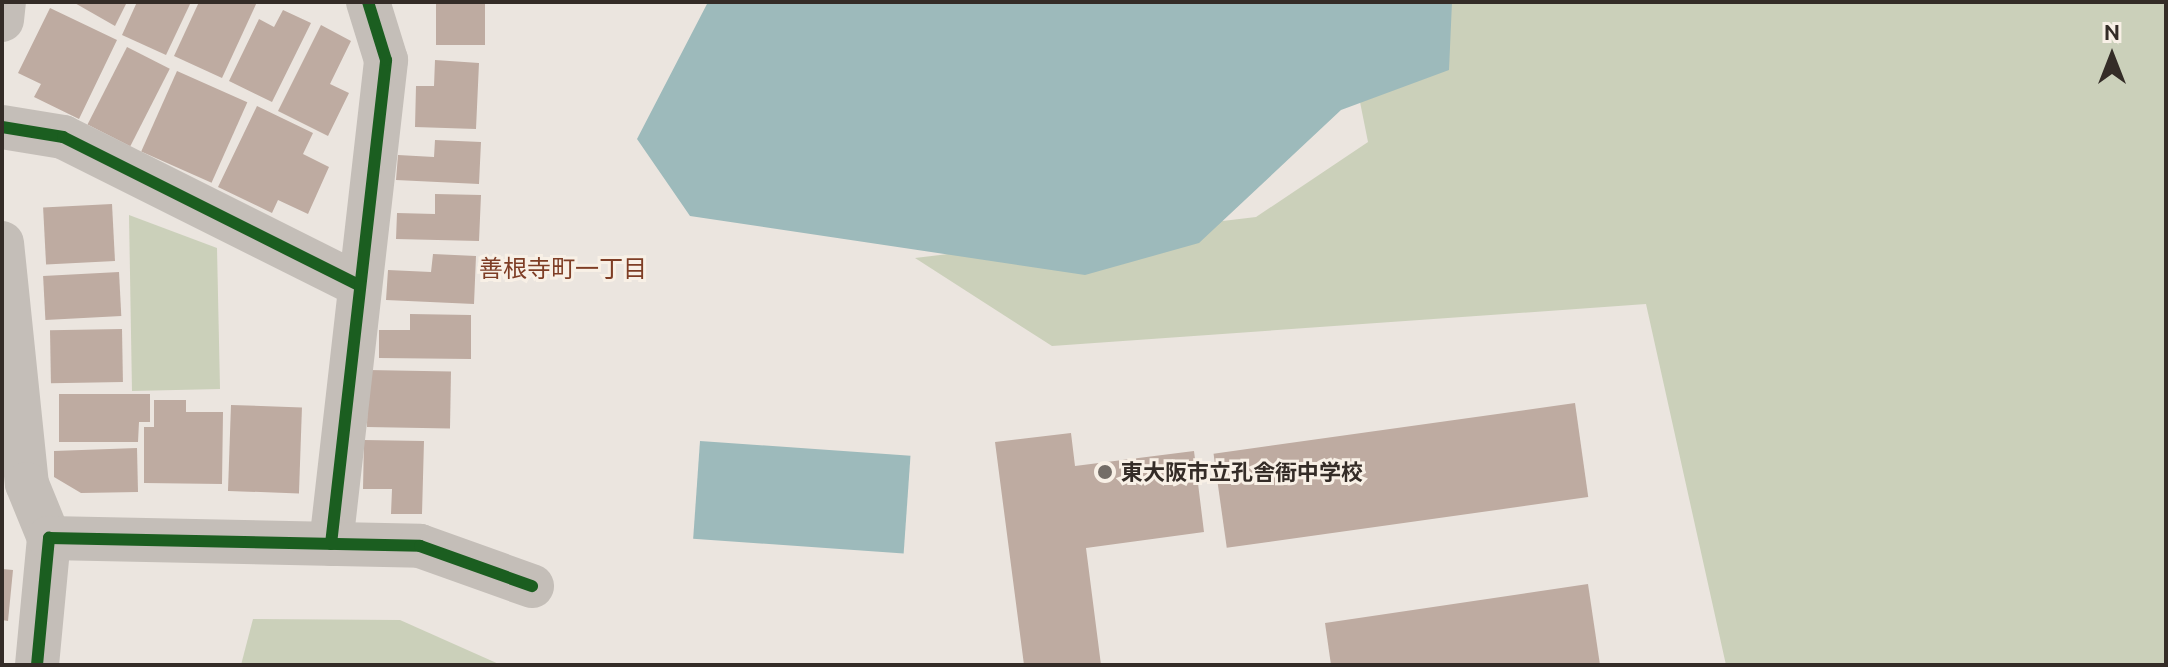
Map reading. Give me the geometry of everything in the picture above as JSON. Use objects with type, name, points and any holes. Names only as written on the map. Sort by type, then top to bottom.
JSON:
[{"type":"street","points":[[2,20],[4,2]]},
{"type":"street","points":[[331,544],[386,60],[368,2]]},
{"type":"street","points":[[2,127],[63,137],[360,286]]},
{"type":"street","points":[[2,243],[27,484],[49,538],[37,665]]},
{"type":"street","points":[[49,538],[420,546],[532,586]]},
{"type":"green space","points":[[1340,2],[2166,2],[2166,665],[1726,665],[1646,304],[1052,346],[915,258],[1256,217],[1368,142]]},
{"type":"green space","points":[[129,215],[217,248],[220,389],[132,391]]},
{"type":"green space","points":[[253,619],[400,620],[501,665],[241,665]]},
{"type":"water","points":[[708,2],[1452,2],[1449,70],[1341,110],[1199,243],[1085,275],[690,216],[637,139]]},
{"type":"water","points":[[700,441],[910,456],[904,553],[693,539]]},
{"type":"building","points":[[73,2],[127,2],[115,26]]},
{"type":"building","points":[[137,2],[191,2],[166,55],[122,35]]},
{"type":"building","points":[[199,2],[257,2],[222,78],[174,56]]},
{"type":"building","points":[[436,2],[485,2],[485,45],[436,45]]},
{"type":"building","points":[[50,8],[117,40],[79,119],[34,97],[41,84],[18,73]]},
{"type":"building","points":[[283,10],[311,23],[272,102],[229,81],[259,19],[274,27]]},
{"type":"building","points":[[321,25],[351,41],[330,84],[349,93],[328,136],[278,111]]},
{"type":"building","points":[[127,47],[170,69],[130,146],[88,125]]},
{"type":"building","points":[[435,60],[479,63],[476,129],[415,127],[416,86],[434,86]]},
{"type":"building","points":[[177,71],[247,102],[212,183],[141,151]]},
{"type":"building","points":[[257,106],[313,133],[303,154],[329,167],[308,214],[278,200],[272,213],[218,187]]},
{"type":"building","points":[[435,140],[481,142],[479,184],[396,180],[398,155],[434,157]]},
{"type":"building","points":[[435,194],[481,195],[479,241],[396,239],[397,213],[435,214]]},
{"type":"building","points":[[112,204],[115,261],[46,265],[43,208]]},
{"type":"building","points":[[433,254],[476,256],[474,304],[386,300],[388,270],[431,272]]},
{"type":"building","points":[[119,272],[121,316],[45,320],[43,276]]},
{"type":"building","points":[[410,314],[471,315],[471,359],[379,358],[379,330],[410,330]]},
{"type":"building","points":[[122,329],[123,382],[51,383],[50,330]]},
{"type":"building","points":[[368,370],[451,371],[450,428],[367,427]]},
{"type":"building","points":[[59,394],[150,394],[150,422],[139,422],[138,442],[59,442]]},
{"type":"building","points":[[154,400],[186,400],[186,412],[223,412],[222,484],[144,483],[144,427],[154,427]]},
{"type":"building","points":[[1575,403],[1588,497],[1227,548],[1214,454]]},
{"type":"building","points":[[231,405],[302,407],[299,493],[228,491]]},
{"type":"building","points":[[1071,433],[1075,466],[1194,451],[1204,532],[1086,548],[1101,665],[1024,665],[995,442]]},
{"type":"building","points":[[364,440],[424,441],[422,514],[391,514],[392,489],[363,489]]},
{"type":"building","points":[[137,448],[138,492],[81,493],[54,477],[54,451]]},
{"type":"building","points":[[2,569],[13,570],[8,621],[2,620]]},
{"type":"building","points":[[1588,584],[1600,665],[1331,665],[1325,623]]},
{"type":"cycle path","points":[[331,544],[386,60],[368,2]]},
{"type":"cycle path","points":[[2,127],[63,137],[360,286]]},
{"type":"cycle path","points":[[37,665],[49,538],[420,546],[532,586]]},
{"type":"place","name":"東大阪市立孔舎衙中学校","points":[[1105,472]]},
{"type":"district","name":"善根寺町一丁目","points":[[563,269]]}]
